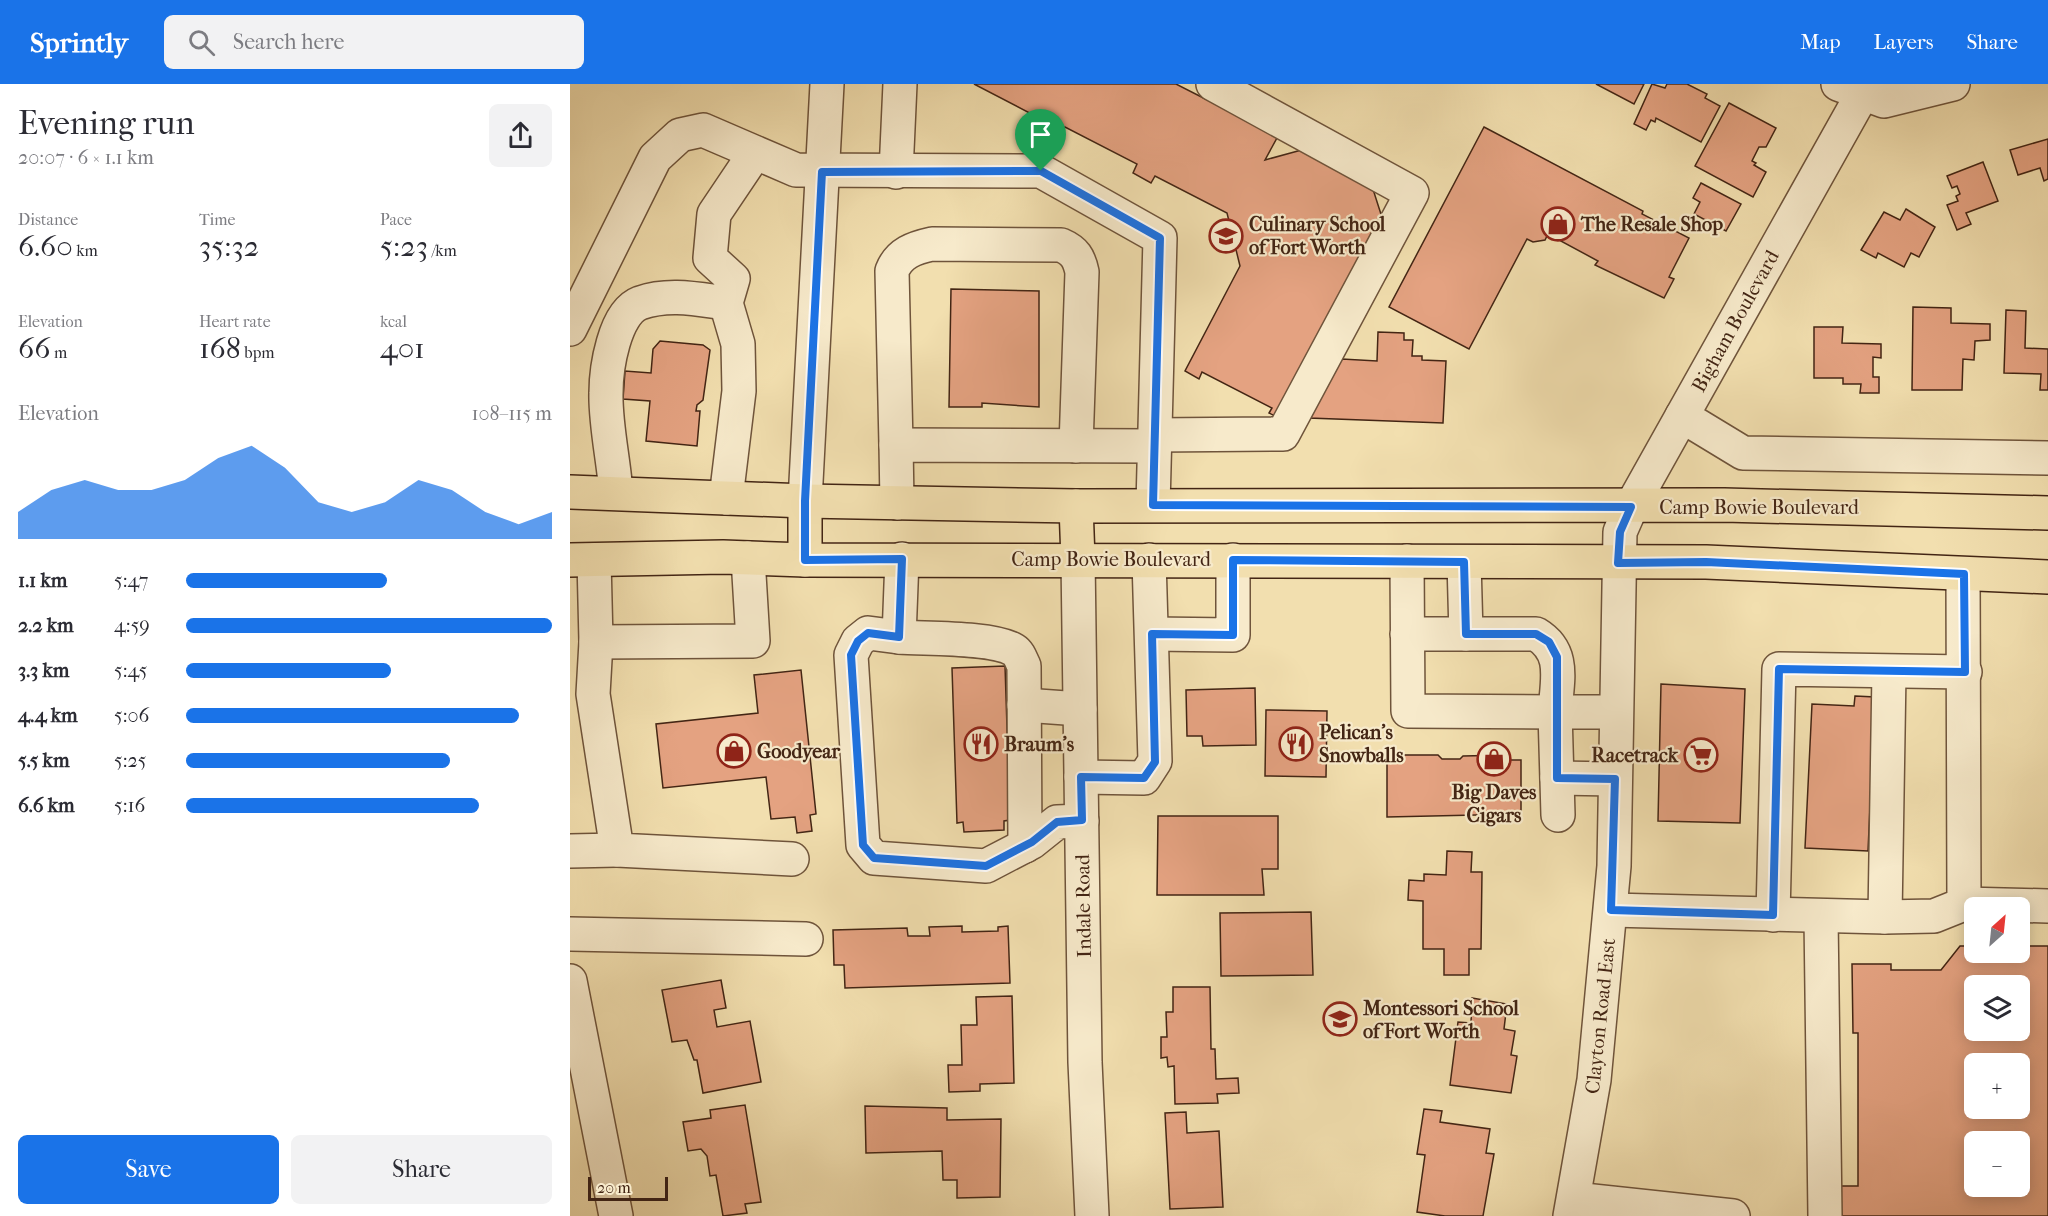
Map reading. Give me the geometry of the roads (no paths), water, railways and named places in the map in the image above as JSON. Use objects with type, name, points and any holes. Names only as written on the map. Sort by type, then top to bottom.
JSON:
[{"type":"main road","name":"Camp Bowie Boulevard","points":[[570,492],[805,501],[1076,506],[1859,507],[2048,513]]},
{"type":"main road","points":[[805,501],[805,560]]},
{"type":"main road","points":[[1076,506],[1078,559]]},
{"type":"main road","name":"Camp Bowie Boulevard","points":[[582,560],[748,558],[1706,562],[2048,577]]},
{"type":"street","points":[[805,501],[827,84]]},
{"type":"street","points":[[896,172],[900,84]]},
{"type":"street","points":[[896,445],[1076,446],[1283,434],[1412,193],[1213,84]]},
{"type":"street","points":[[1856,88],[1884,101],[1953,84]]},
{"type":"street","name":"Bigham Boulevard","points":[[1618,563],[1620,532],[1631,507],[1682,416],[1856,88]]},
{"type":"street","points":[[570,329],[655,158],[680,135],[703,130],[796,170],[822,172],[1041,171],[1160,238],[1153,505]]},
{"type":"street","points":[[726,498],[739,391],[738,344],[729,291],[710,258],[714,214],[754,153]]},
{"type":"street","points":[[897,503],[892,271],[895,262],[903,254],[915,248],[932,244],[1061,245],[1071,250],[1079,259],[1082,272],[1076,446]]},
{"type":"street","points":[[616,493],[606,393],[611,348],[621,322],[637,304],[670,296],[729,291]]},
{"type":"street","points":[[1682,416],[1743,453],[2048,458]]},
{"type":"street","points":[[596,642],[753,641],[748,558]]},
{"type":"street","points":[[899,637],[902,559]]},
{"type":"street","name":"Indale Road","points":[[1078,559],[1085,1062],[1092,1216]]},
{"type":"street","points":[[582,560],[596,642],[581,695],[618,850]]},
{"type":"street","points":[[1081,777],[1144,778],[1155,762],[1149,560]]},
{"type":"street","points":[[1152,634],[1233,635],[1233,560]]},
{"type":"street","points":[[1407,561],[1408,711],[1616,712]]},
{"type":"street","points":[[1464,562],[1466,634]]},
{"type":"street","name":"Clayton Road East","points":[[1572,1207],[1594,1080],[1611,910],[1618,563]]},
{"type":"street","points":[[1964,574],[1964,897]]},
{"type":"street","points":[[1025,846],[1024,666],[1016,651],[1002,645],[987,643],[868,633],[858,641],[851,655],[863,845],[874,858],[986,866],[1025,846],[1057,822],[1082,820]]},
{"type":"street","points":[[1407,634],[1536,634],[1549,642],[1557,657],[1558,815]]},
{"type":"street","points":[[1773,915],[1779,669],[1965,672]]},
{"type":"street","points":[[1885,917],[1889,672]]},
{"type":"street","points":[[1024,705],[1080,709]]},
{"type":"street","points":[[1557,778],[1615,779]]},
{"type":"street","points":[[570,852],[618,850],[792,859]]},
{"type":"street","points":[[1611,910],[1885,917],[1934,916],[1964,904]]},
{"type":"street","points":[[2030,906],[2048,906]]},
{"type":"street","points":[[1821,917],[1825,1216]]},
{"type":"street","points":[[570,934],[806,939]]},
{"type":"street","points":[[570,981],[616,1216]]},
{"type":"street","points":[[1572,1207],[1733,1216]]},
{"type":"place","name":"The Resale Shop","points":[[1558,224]]},
{"type":"place","name":"Culinary School of Fort Worth","points":[[1226,236]]},
{"type":"place","name":"Braum's","points":[[981,744]]},
{"type":"place","name":"Pelican's Snowballs","points":[[1296,744]]},
{"type":"place","name":"Goodyear","points":[[734,751]]},
{"type":"place","name":"Racetrack","points":[[1701,755]]},
{"type":"place","name":"Big Daves Cigars","points":[[1494,759]]},
{"type":"place","name":"Montessori School of Fort Worth","points":[[1340,1019]]}]
